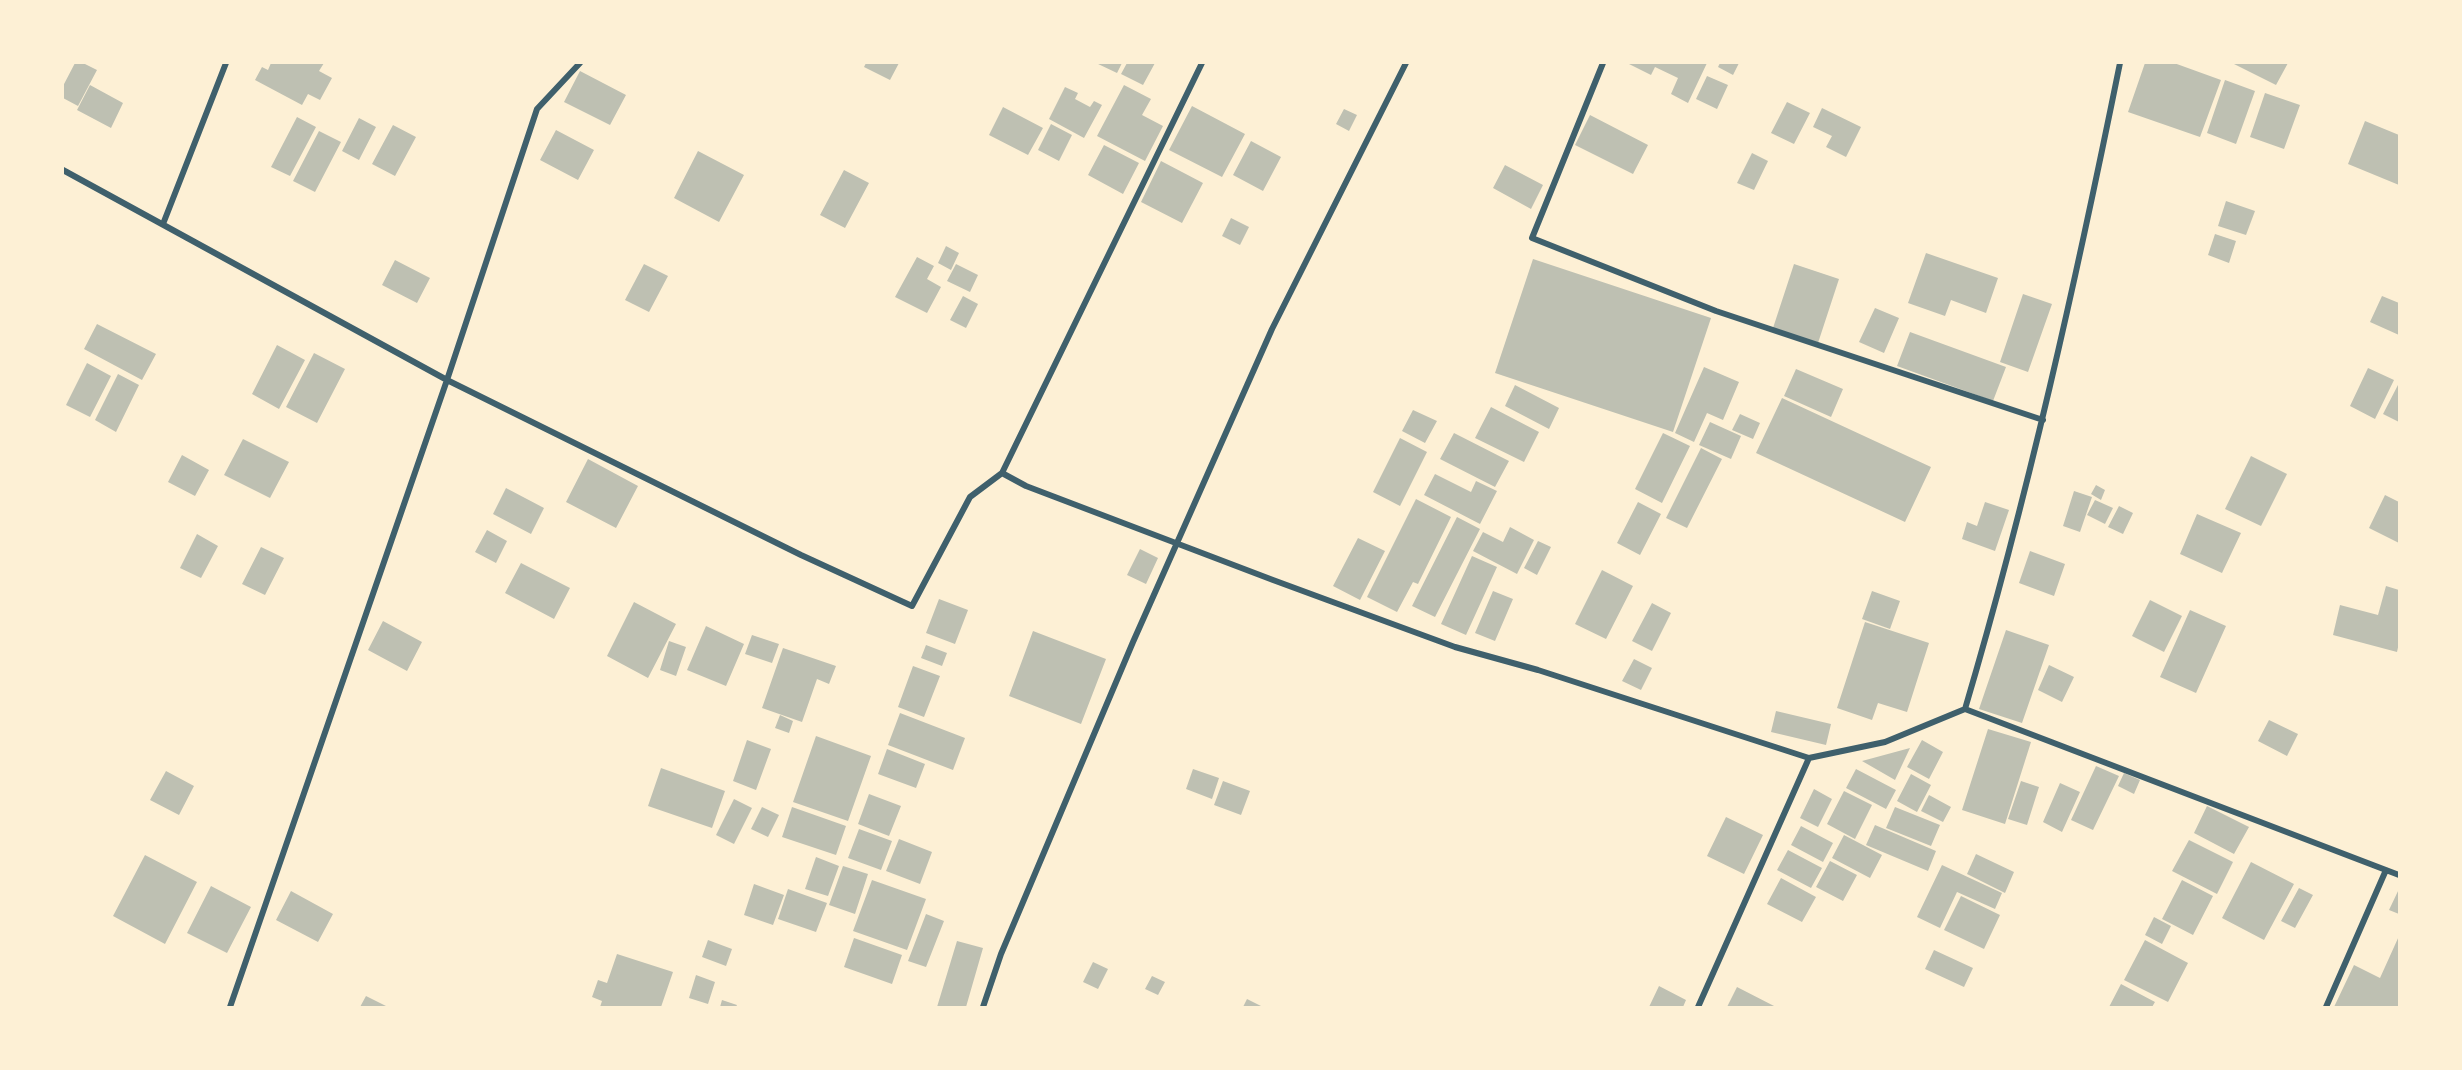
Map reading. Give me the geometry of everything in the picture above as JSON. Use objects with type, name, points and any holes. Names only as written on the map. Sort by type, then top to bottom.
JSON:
[{"type":"street","points":[[162,224],[226,63]]},
{"type":"street","points":[[230,1007],[447,380],[537,109],[580,63]]},
{"type":"street","points":[[63,170],[447,380],[801,555],[912,606],[970,498],[1002,473],[1202,63]]},
{"type":"street","points":[[983,1007],[1001,954],[1176,543],[1272,329],[1406,63]]},
{"type":"street","points":[[1603,63],[1532,238],[1716,311],[2043,420]]},
{"type":"street","points":[[1965,709],[2001,587],[2043,420],[2085,235],[2120,63]]},
{"type":"street","points":[[1002,473],[1026,486],[1455,646],[1538,670],[1809,758],[1885,742],[1965,709],[2399,875]]},
{"type":"street","points":[[1698,1007],[1809,758]]},
{"type":"street","points":[[2326,1007],[2386,870]]},
{"type":"building","points":[[75,63],[83,63],[97,70],[78,106],[63,98],[63,86]]},
{"type":"building","points":[[271,63],[324,63],[319,71],[332,78],[320,100],[308,94],[302,105],[255,80],[262,67],[268,70]]},
{"type":"building","points":[[866,63],[899,63],[890,80],[864,67]]},
{"type":"building","points":[[1096,63],[1122,63],[1117,73]]},
{"type":"building","points":[[1127,63],[1155,63],[1143,85],[1121,74]]},
{"type":"building","points":[[1627,63],[1707,63],[1688,103],[1671,94],[1678,78],[1655,67],[1651,75]]},
{"type":"building","points":[[1720,63],[1739,63],[1733,75],[1718,67]]},
{"type":"building","points":[[2145,63],[2174,63],[2221,80],[2200,137],[2128,112]]},
{"type":"building","points":[[2232,63],[2288,63],[2276,85]]},
{"type":"building","points":[[580,71],[626,95],[610,125],[564,102]]},
{"type":"building","points":[[1707,76],[1728,85],[1717,109],[1696,99]]},
{"type":"building","points":[[2225,80],[2255,91],[2236,144],[2207,133]]},
{"type":"building","points":[[90,85],[123,103],[111,128],[77,110]]},
{"type":"building","points":[[1124,85],[1151,99],[1142,115],[1163,126],[1145,161],[1097,136]]},
{"type":"building","points":[[1065,87],[1078,93],[1075,99],[1090,107],[1094,101],[1102,105],[1084,138],[1049,119]]},
{"type":"building","points":[[2265,93],[2300,105],[2284,149],[2250,137]]},
{"type":"building","points":[[1787,102],[1810,113],[1794,144],[1771,133]]},
{"type":"building","points":[[1192,106],[1245,134],[1222,177],[1169,150]]},
{"type":"building","points":[[1003,107],[1043,128],[1028,155],[989,135]]},
{"type":"building","points":[[1822,108],[1861,127],[1846,157],[1826,147],[1832,136],[1813,127]]},
{"type":"building","points":[[1344,109],[1357,115],[1349,131],[1336,124]]},
{"type":"building","points":[[1590,115],[1648,145],[1633,174],[1575,145]]},
{"type":"building","points":[[297,117],[316,127],[290,176],[271,167]]},
{"type":"building","points":[[359,118],[376,127],[359,160],[342,151]]},
{"type":"building","points":[[2365,121],[2399,135],[2399,185],[2348,164]]},
{"type":"building","points":[[1051,124],[1072,135],[1059,161],[1038,150]]},
{"type":"building","points":[[393,125],[416,137],[395,176],[372,164]]},
{"type":"building","points":[[556,130],[594,150],[578,180],[540,160]]},
{"type":"building","points":[[319,131],[341,142],[315,192],[293,181]]},
{"type":"building","points":[[1251,141],[1281,157],[1263,191],[1233,175]]},
{"type":"building","points":[[1104,145],[1139,163],[1123,194],[1088,175]]},
{"type":"building","points":[[698,151],[744,175],[719,222],[674,198]]},
{"type":"building","points":[[1752,153],[1768,161],[1754,190],[1737,183]]},
{"type":"building","points":[[1161,161],[1203,183],[1182,223],[1141,202]]},
{"type":"building","points":[[1505,165],[1543,185],[1531,209],[1493,188]]},
{"type":"building","points":[[844,170],[869,183],[845,228],[820,215]]},
{"type":"building","points":[[2226,201],[2255,211],[2246,235],[2218,226]]},
{"type":"building","points":[[1231,218],[1249,227],[1240,245],[1222,236]]},
{"type":"building","points":[[2215,234],[2236,241],[2229,263],[2208,255]]},
{"type":"building","points":[[946,246],[959,253],[951,270],[938,263]]},
{"type":"building","points":[[1926,253],[1998,278],[1986,313],[1951,300],[1945,316],[1908,303]]},
{"type":"building","points":[[917,257],[934,266],[927,279],[941,287],[927,313],[895,297]]},
{"type":"building","points":[[1533,259],[1711,318],[1673,432],[1495,373]]},
{"type":"building","points":[[395,260],[430,278],[417,303],[382,285]]},
{"type":"building","points":[[644,264],[668,276],[649,312],[625,300]]},
{"type":"building","points":[[956,264],[978,275],[970,292],[947,281]]},
{"type":"building","points":[[1794,264],[1839,279],[1818,343],[1773,328]]},
{"type":"building","points":[[2023,294],[2052,304],[2028,372],[2000,362]]},
{"type":"building","points":[[963,296],[978,304],[966,328],[950,320]]},
{"type":"building","points":[[2382,296],[2399,303],[2399,335],[2370,322]]},
{"type":"building","points":[[1875,308],[1899,318],[1884,353],[1859,342]]},
{"type":"building","points":[[97,324],[156,354],[142,380],[84,349]]},
{"type":"building","points":[[1910,332],[2006,367],[1993,401],[1897,366]]},
{"type":"building","points":[[277,345],[305,360],[279,409],[252,394]]},
{"type":"building","points":[[314,353],[345,369],[317,423],[286,407]]},
{"type":"building","points":[[87,363],[111,376],[90,417],[66,405]]},
{"type":"building","points":[[1704,367],[1739,382],[1723,420],[1707,413],[1694,442],[1675,433]]},
{"type":"building","points":[[2368,368],[2394,380],[2375,419],[2350,406]]},
{"type":"building","points":[[1796,369],[1843,389],[1831,417],[1784,396]]},
{"type":"building","points":[[118,374],[139,385],[116,432],[95,420]]},
{"type":"building","points":[[2399,383],[2399,422],[2383,414]]},
{"type":"building","points":[[1515,385],[1559,408],[1549,429],[1505,406]]},
{"type":"building","points":[[1782,398],[1931,467],[1905,522],[1756,453]]},
{"type":"building","points":[[1491,407],[1539,432],[1524,462],[1475,438]]},
{"type":"building","points":[[1413,410],[1437,421],[1425,443],[1402,431]]},
{"type":"building","points":[[1740,414],[1760,423],[1753,439],[1732,430]]},
{"type":"building","points":[[1710,422],[1741,436],[1731,459],[1699,445]]},
{"type":"building","points":[[1454,433],[1509,461],[1495,487],[1440,459]]},
{"type":"building","points":[[1663,433],[1690,446],[1662,503],[1635,489]]},
{"type":"building","points":[[1400,438],[1427,452],[1400,506],[1373,492]]},
{"type":"building","points":[[243,439],[289,462],[270,498],[224,475]]},
{"type":"building","points":[[1701,448],[1722,459],[1687,528],[1666,518]]},
{"type":"building","points":[[182,455],[209,470],[195,496],[168,482]]},
{"type":"building","points":[[2251,456],[2287,474],[2261,526],[2225,509]]},
{"type":"building","points":[[588,459],[638,486],[616,528],[566,502]]},
{"type":"building","points":[[1435,474],[1471,492],[1476,481],[1497,491],[1480,524],[1424,495]]},
{"type":"building","points":[[2096,485],[2105,490],[2101,500],[2091,494]]},
{"type":"building","points":[[506,488],[544,508],[531,534],[493,514]]},
{"type":"building","points":[[2074,491],[2092,497],[2080,532],[2063,526]]},
{"type":"building","points":[[2385,495],[2399,502],[2399,543],[2369,528]]},
{"type":"building","points":[[1416,499],[1451,517],[1418,584],[1413,582],[1397,612],[1367,597]]},
{"type":"building","points":[[2095,500],[2113,508],[2105,524],[2087,515]]},
{"type":"building","points":[[1638,502],[1661,514],[1640,555],[1617,543]]},
{"type":"building","points":[[1985,502],[2009,510],[1995,551],[1962,539],[1967,522],[1977,526]]},
{"type":"building","points":[[2119,506],[2133,513],[2123,534],[2108,527]]},
{"type":"building","points":[[2197,514],[2241,533],[2222,573],[2180,554]]},
{"type":"building","points":[[1457,517],[1480,529],[1435,617],[1412,606]]},
{"type":"building","points":[[1510,527],[1534,540],[1517,574],[1473,551],[1483,532],[1503,542]]},
{"type":"building","points":[[487,530],[507,541],[496,563],[475,552]]},
{"type":"building","points":[[197,534],[218,546],[201,578],[180,568]]},
{"type":"building","points":[[1358,538],[1385,551],[1360,600],[1333,586]]},
{"type":"building","points":[[1538,541],[1551,547],[1537,575],[1524,568]]},
{"type":"building","points":[[261,547],[284,558],[265,595],[242,584]]},
{"type":"building","points":[[1140,549],[1158,558],[1146,584],[1127,575]]},
{"type":"building","points":[[2030,551],[2065,564],[2054,596],[2019,583]]},
{"type":"building","points":[[1472,556],[1497,567],[1466,635],[1441,624]]},
{"type":"building","points":[[521,563],[570,588],[554,619],[505,593]]},
{"type":"building","points":[[1602,570],[1633,586],[1606,639],[1575,624]]},
{"type":"building","points":[[2386,586],[2399,590],[2397,652],[2333,635],[2340,605],[2378,615]]},
{"type":"building","points":[[1493,591],[1513,599],[1495,641],[1475,633]]},
{"type":"building","points":[[1872,591],[1900,601],[1890,629],[1862,619]]},
{"type":"building","points":[[939,599],[968,610],[955,644],[926,633]]},
{"type":"building","points":[[2150,600],[2182,616],[2164,652],[2132,636]]},
{"type":"building","points":[[634,602],[676,624],[648,678],[607,656]]},
{"type":"building","points":[[1652,603],[1671,613],[1652,651],[1632,641]]},
{"type":"building","points":[[2190,610],[2226,626],[2196,693],[2160,677]]},
{"type":"building","points":[[383,621],[422,642],[407,671],[368,650]]},
{"type":"building","points":[[1865,622],[1929,643],[1907,712],[1878,703],[1872,720],[1837,708]]},
{"type":"building","points":[[706,626],[744,644],[726,686],[687,670]]},
{"type":"building","points":[[2006,630],[2049,645],[2022,723],[1979,709]]},
{"type":"building","points":[[1033,631],[1106,659],[1081,724],[1009,696]]},
{"type":"building","points":[[752,635],[779,644],[772,663],[745,654]]},
{"type":"building","points":[[669,641],[686,647],[676,676],[660,670]]},
{"type":"building","points":[[926,645],[947,653],[942,666],[921,658]]},
{"type":"building","points":[[783,648],[836,666],[829,684],[817,679],[802,722],[762,708]]},
{"type":"building","points":[[1634,659],[1652,668],[1641,690],[1622,681]]},
{"type":"building","points":[[2049,665],[2074,677],[2062,702],[2038,690]]},
{"type":"building","points":[[913,666],[940,676],[924,717],[898,707]]},
{"type":"building","points":[[1776,711],[1831,724],[1826,745],[1771,732]]},
{"type":"building","points":[[900,713],[965,738],[953,770],[888,745]]},
{"type":"building","points":[[780,715],[793,721],[789,733],[775,728]]},
{"type":"building","points":[[2269,720],[2298,734],[2287,756],[2258,741]]},
{"type":"building","points":[[1988,729],[2031,742],[2005,824],[1962,810]]},
{"type":"building","points":[[816,736],[871,756],[848,821],[793,802]]},
{"type":"building","points":[[747,740],[771,749],[756,790],[733,781]]},
{"type":"building","points":[[1922,740],[1943,752],[1929,779],[1907,767]]},
{"type":"building","points":[[1910,748],[1895,780],[1862,761]]},
{"type":"building","points":[[887,749],[925,764],[916,788],[878,774]]},
{"type":"building","points":[[2096,766],[2119,776],[2093,830],[2071,820]]},
{"type":"building","points":[[661,768],[725,791],[712,828],[648,806]]},
{"type":"building","points":[[1193,769],[1219,778],[1212,799],[1186,789]]},
{"type":"building","points":[[1856,769],[1896,790],[1886,809],[1846,788]]},
{"type":"building","points":[[166,771],[194,786],[179,815],[150,800]]},
{"type":"building","points":[[2124,773],[2140,780],[2134,794],[2118,786]]},
{"type":"building","points":[[1911,774],[1931,785],[1917,812],[1897,801]]},
{"type":"building","points":[[1223,781],[1250,791],[1241,815],[1214,805]]},
{"type":"building","points":[[2021,781],[2039,787],[2027,825],[2008,819]]},
{"type":"building","points":[[2060,783],[2080,792],[2062,832],[2043,822]]},
{"type":"building","points":[[1814,789],[1832,799],[1818,827],[1800,818]]},
{"type":"building","points":[[1844,791],[1872,805],[1855,839],[1827,824]]},
{"type":"building","points":[[869,794],[901,806],[889,836],[858,824]]},
{"type":"building","points":[[1929,795],[1951,807],[1943,822],[1921,811]]},
{"type":"building","points":[[734,799],[752,808],[734,844],[716,835]]},
{"type":"building","points":[[2207,806],[2249,827],[2234,854],[2194,833]]},
{"type":"building","points":[[762,807],[779,815],[768,837],[751,829]]},
{"type":"building","points":[[792,807],[846,826],[836,855],[782,837]]},
{"type":"building","points":[[1895,807],[1940,825],[1931,846],[1886,828]]},
{"type":"building","points":[[1726,817],[1763,835],[1744,874],[1707,856]]},
{"type":"building","points":[[1875,825],[1936,851],[1928,871],[1866,845]]},
{"type":"building","points":[[1801,826],[1833,843],[1823,862],[1791,845]]},
{"type":"building","points":[[859,829],[892,841],[881,870],[848,858]]},
{"type":"building","points":[[1844,835],[1882,855],[1870,878],[1832,858]]},
{"type":"building","points":[[899,839],[932,852],[920,884],[886,871]]},
{"type":"building","points":[[2189,840],[2233,862],[2217,894],[2172,871]]},
{"type":"building","points":[[1788,850],[1822,868],[1811,888],[1777,870]]},
{"type":"building","points":[[1976,854],[2014,872],[2005,893],[1967,874]]},
{"type":"building","points":[[145,855],[197,882],[165,944],[113,916]]},
{"type":"building","points":[[816,857],[839,866],[828,896],[805,889]]},
{"type":"building","points":[[1830,861],[1857,875],[1843,901],[1816,887]]},
{"type":"building","points":[[2251,862],[2294,884],[2264,940],[2222,918]]},
{"type":"building","points":[[1942,865],[2002,893],[1995,909],[1957,892],[1940,928],[1917,917]]},
{"type":"building","points":[[843,866],[868,874],[855,914],[829,905]]},
{"type":"building","points":[[1781,878],[1816,897],[1802,922],[1767,904]]},
{"type":"building","points":[[872,880],[926,899],[907,950],[853,931]]},
{"type":"building","points":[[2182,880],[2213,896],[2193,935],[2162,919]]},
{"type":"building","points":[[754,884],[784,895],[773,925],[744,915]]},
{"type":"building","points":[[211,886],[251,907],[227,953],[187,933]]},
{"type":"building","points":[[2299,888],[2313,895],[2295,928],[2281,921]]},
{"type":"building","points":[[788,889],[827,903],[816,932],[778,919]]},
{"type":"building","points":[[2399,889],[2399,914],[2389,910]]},
{"type":"building","points":[[291,891],[333,914],[318,942],[276,920]]},
{"type":"building","points":[[1961,896],[2000,915],[1984,949],[1944,930]]},
{"type":"building","points":[[926,914],[944,921],[926,967],[908,961]]},
{"type":"building","points":[[2154,917],[2171,926],[2162,944],[2145,935]]},
{"type":"building","points":[[2399,936],[2399,1007],[2334,1007],[2354,965],[2380,978]]},
{"type":"building","points":[[854,938],[902,955],[892,984],[844,967]]},
{"type":"building","points":[[708,940],[732,949],[726,966],[702,957]]},
{"type":"building","points":[[2145,940],[2188,963],[2168,1002],[2124,980]]},
{"type":"building","points":[[957,941],[983,948],[966,1007],[937,1007]]},
{"type":"building","points":[[1934,950],[1973,968],[1964,987],[1925,969]]},
{"type":"building","points":[[617,954],[673,972],[661,1007],[600,1007],[602,1001],[592,997],[598,980],[607,983]]},
{"type":"building","points":[[1093,962],[1108,969],[1098,989],[1083,982]]},
{"type":"building","points":[[696,975],[715,982],[708,1004],[689,998]]},
{"type":"building","points":[[1152,976],[1165,982],[1158,995],[1145,989]]},
{"type":"building","points":[[2121,984],[2155,1002],[2152,1007],[2109,1007]]},
{"type":"building","points":[[1659,986],[1686,1000],[1683,1007],[1649,1007]]},
{"type":"building","points":[[1737,987],[1776,1007],[1727,1007]]},
{"type":"building","points":[[366,996],[388,1007],[360,1007]]},
{"type":"building","points":[[1247,999],[1263,1007],[1243,1007]]},
{"type":"building","points":[[722,1000],[737,1005],[736,1007],[720,1007]]}]
